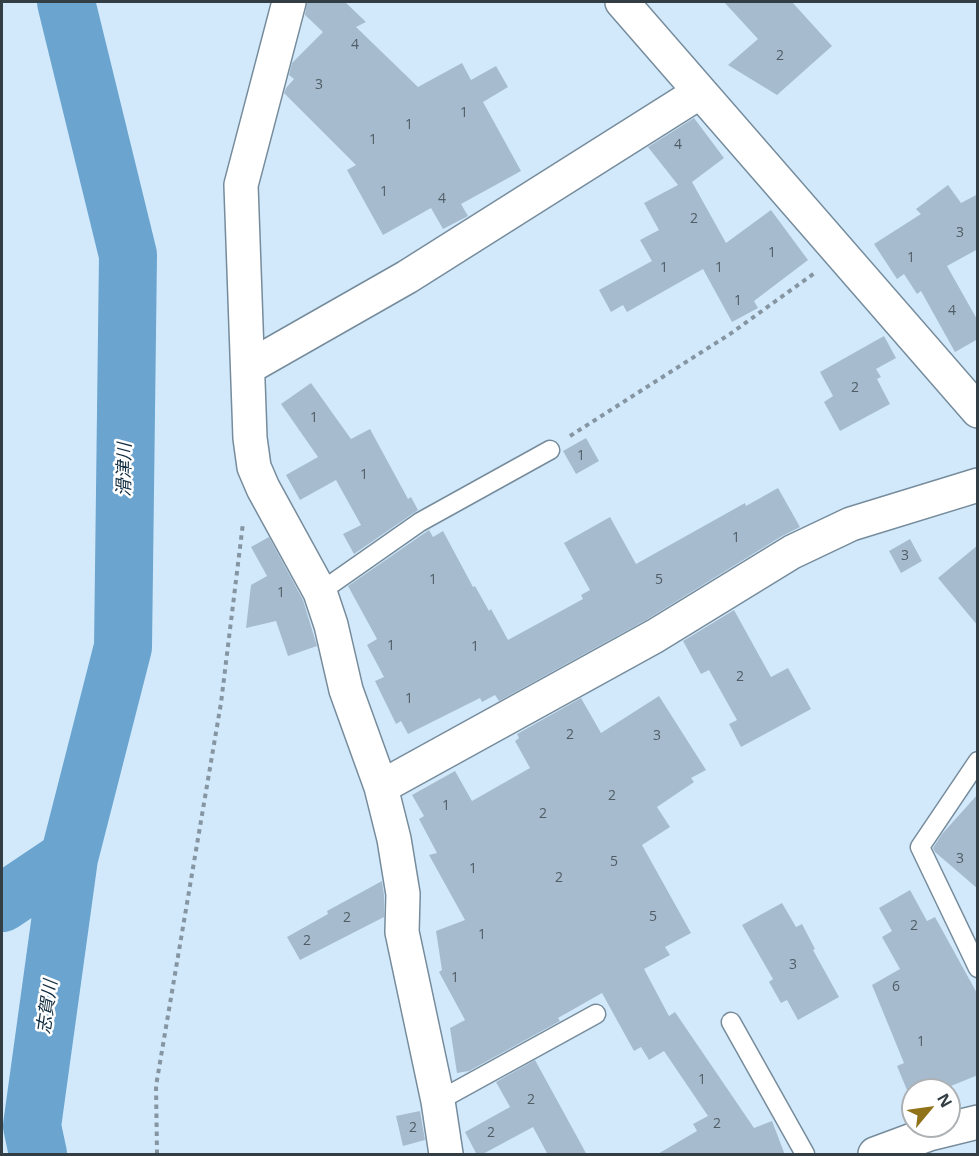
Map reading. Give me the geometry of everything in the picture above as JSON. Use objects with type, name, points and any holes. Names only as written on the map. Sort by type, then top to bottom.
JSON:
[{"type":"street","points":[[289,2],[241,185],[250,438],[254,467],[263,488],[320,592],[331,625],[346,690],[381,787],[394,839],[403,894],[402,932],[438,1101],[446,1155]]},
{"type":"street","points":[[622,2],[978,411]]},
{"type":"street","points":[[249,367],[407,277],[700,92]]},
{"type":"street","points":[[381,787],[655,636],[792,552],[851,524],[978,484]]},
{"type":"street","points":[[875,1155],[929,1134],[978,1122]]},
{"type":"lane","points":[[320,592],[420,522],[550,450]]},
{"type":"lane","points":[[978,761],[920,847],[978,968]]},
{"type":"lane","points":[[438,1101],[596,1014]]},
{"type":"lane","points":[[731,1022],[805,1155]]},
{"type":"path","points":[[550,450],[730,334],[840,254]]},
{"type":"path","points":[[157,1155],[156,1086],[221,703],[235,576],[247,496],[251,491],[263,488]]},
{"type":"building","points":[[307,2],[345,2],[366,22],[356,27],[418,87],[462,63],[471,80],[496,66],[508,87],[483,102],[521,171],[461,204],[468,216],[443,229],[431,208],[383,235],[347,170],[356,165],[284,93],[294,79],[289,75],[292,63],[323,32],[305,15]]},
{"type":"building","points":[[724,2],[792,2],[832,46],[777,95],[728,65],[758,39]]},
{"type":"building","points":[[694,118],[724,158],[692,182],[726,243],[771,210],[808,260],[754,301],[758,308],[732,322],[703,269],[627,312],[623,305],[611,312],[599,290],[652,261],[640,240],[659,230],[644,203],[678,185],[648,147]]},
{"type":"building","points":[[948,185],[961,203],[978,194],[978,249],[947,266],[978,321],[978,339],[955,352],[921,291],[917,294],[904,274],[897,279],[874,244],[921,214],[916,209]]},
{"type":"building","points":[[884,336],[896,358],[876,369],[881,377],[877,379],[890,404],[840,431],[824,402],[833,396],[820,372]]},
{"type":"building","points":[[311,383],[351,439],[370,429],[408,499],[411,497],[418,510],[354,554],[343,534],[361,525],[336,480],[300,500],[286,475],[318,457],[281,404]]},
{"type":"building","points":[[586,438],[599,461],[576,474],[563,451]]},
{"type":"building","points":[[778,488],[800,527],[646,620],[499,701],[495,695],[482,702],[480,698],[408,734],[401,721],[396,724],[375,681],[384,677],[367,645],[377,639],[348,586],[429,530],[433,537],[443,531],[473,587],[475,586],[489,611],[491,609],[508,640],[583,599],[581,595],[590,590],[564,543],[610,517],[636,564],[745,503],[746,506]]},
{"type":"building","points":[[269,537],[303,600],[317,646],[288,656],[276,621],[246,628],[251,585],[267,576],[251,547]]},
{"type":"building","points":[[910,539],[922,561],[901,573],[889,551]]},
{"type":"building","points":[[978,545],[978,626],[938,578]]},
{"type":"building","points":[[734,610],[771,677],[788,668],[811,709],[741,747],[729,724],[737,720],[709,670],[701,674],[683,641]]},
{"type":"building","points":[[659,696],[706,770],[691,778],[694,782],[657,807],[670,827],[642,845],[691,933],[665,947],[670,955],[644,969],[669,1016],[675,1012],[754,1128],[772,1121],[785,1155],[656,1155],[697,1131],[693,1124],[708,1116],[664,1051],[649,1060],[641,1047],[634,1051],[602,993],[558,1018],[560,1021],[469,1071],[457,1073],[450,1028],[465,1020],[439,972],[442,970],[436,931],[465,920],[429,855],[437,853],[419,819],[424,816],[412,795],[455,771],[472,801],[530,768],[515,741],[519,738],[517,734],[581,698],[601,733]]},
{"type":"building","points":[[978,794],[978,889],[933,848],[942,834]]},
{"type":"building","points":[[382,881],[384,917],[300,960],[287,937],[328,914],[327,911]]},
{"type":"building","points":[[910,890],[927,921],[935,917],[978,995],[978,1075],[961,1082],[961,1078],[902,1078],[897,1066],[904,1063],[872,985],[900,969],[882,937],[892,931],[879,908]]},
{"type":"building","points":[[782,903],[796,927],[802,924],[815,949],[813,950],[839,997],[798,1020],[787,1000],[781,1003],[769,982],[773,979],[742,925]]},
{"type":"building","points":[[535,1060],[587,1155],[548,1155],[533,1127],[477,1155],[465,1132],[510,1107],[496,1082]]},
{"type":"building","points":[[420,1111],[425,1140],[403,1146],[396,1116]]},
{"type":"waterway","name":"滑津川","points":[[38,1154],[32,1126],[69,858],[123,647],[128,255],[66,2]]},
{"type":"waterway","name":"滑津川","points":[[2,903],[69,858]]},
{"type":"water label","name":"志賀川","points":[[48,1007]]}]
